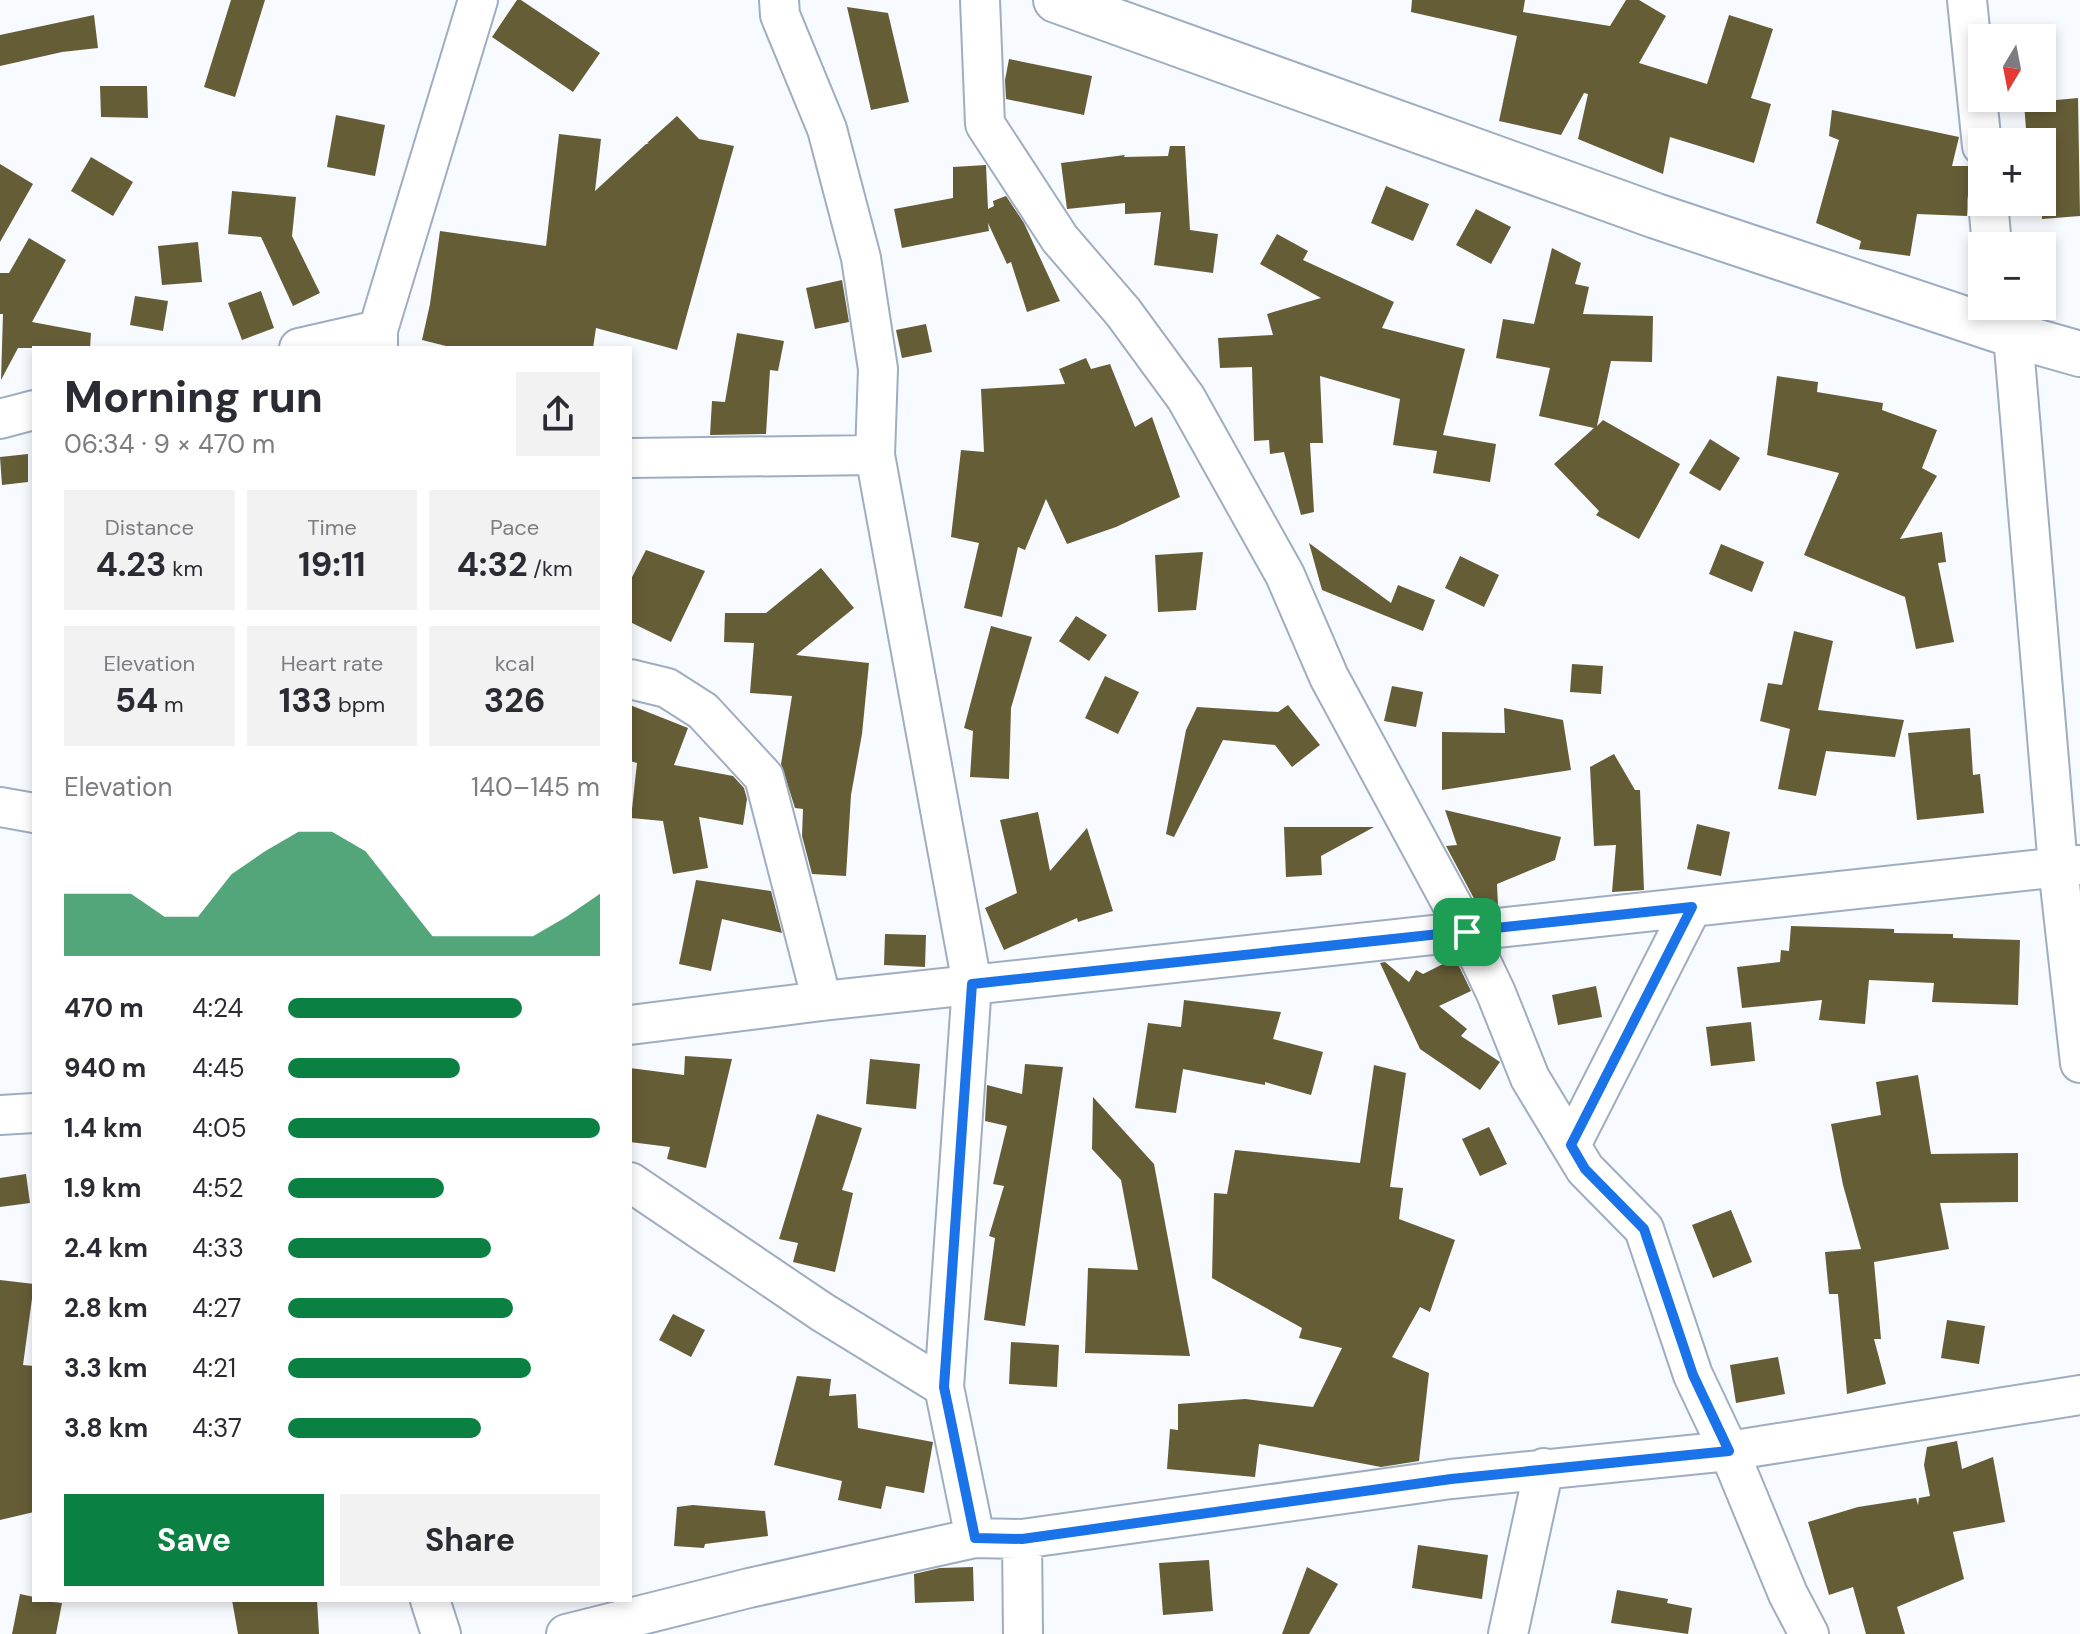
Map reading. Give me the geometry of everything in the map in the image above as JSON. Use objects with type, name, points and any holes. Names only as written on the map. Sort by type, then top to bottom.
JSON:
[{"type":"street","points":[[317,346],[378,339],[478,0]]},
{"type":"street","points":[[779,0],[780,15],[827,129],[861,258],[878,369],[875,455],[972,984],[944,1387],[975,1538]]},
{"type":"street","points":[[980,0],[985,124],[1060,239],[1123,312],[1186,398],[1285,575],[1329,677],[1467,932],[1496,993],[1530,1078],[1585,1169],[1644,1229],[1693,1375],[1729,1451],[1788,1594],[1809,1634]]},
{"type":"street","points":[[1056,0],[1656,216],[1968,308]]},
{"type":"street","points":[[1967,0],[1980,128]]},
{"type":"street","points":[[2009,320],[2080,354]]},
{"type":"street","points":[[2009,320],[2069,866],[2080,1063]]},
{"type":"street","points":[[0,419],[32,411]]},
{"type":"street","points":[[632,458],[875,455]]},
{"type":"street","points":[[632,679],[667,688],[703,711],[764,777],[822,1001]]},
{"type":"street","points":[[0,807],[32,813]]},
{"type":"street","points":[[632,1025],[972,984],[2069,866]]},
{"type":"street","points":[[1571,1145],[1692,907]]},
{"type":"street","points":[[0,1115],[32,1113]]},
{"type":"street","points":[[632,1183],[822,1312],[944,1387]]},
{"type":"street","points":[[566,1634],[749,1588],[975,1538],[1022,1539],[1544,1468],[1729,1451],[2080,1395]]},
{"type":"street","points":[[1508,1634],[1544,1468]]},
{"type":"street","points":[[1022,1539],[1023,1634]]},
{"type":"street","points":[[431,1602],[441,1634]]},
{"type":"building","points":[[231,0],[265,0],[235,97],[204,87]]},
{"type":"building","points":[[517,0],[600,53],[573,92],[492,37]]},
{"type":"building","points":[[1412,0],[1525,0],[1523,12],[1610,26],[1626,0],[1639,0],[1666,16],[1639,63],[1707,84],[1729,15],[1773,29],[1751,98],[1771,104],[1754,163],[1670,137],[1663,174],[1578,139],[1588,94],[1584,93],[1561,135],[1499,121],[1517,36],[1411,12]]},
{"type":"building","points":[[847,7],[888,13],[909,102],[871,110]]},
{"type":"building","points":[[94,15],[98,48],[62,52],[0,66],[0,35]]},
{"type":"building","points":[[1009,59],[1092,76],[1084,115],[1006,99],[1005,80]]},
{"type":"building","points":[[100,86],[147,86],[148,118],[101,117]]},
{"type":"building","points":[[2078,98],[2080,216],[2042,219],[2042,216],[2056,216],[2056,128],[2026,128],[2025,112],[2056,112],[2056,100]]},
{"type":"building","points":[[1832,110],[1959,137],[1952,166],[1968,166],[1967,216],[1917,214],[1910,256],[1859,249],[1861,241],[1816,223],[1839,140],[1829,136]]},
{"type":"building","points":[[336,115],[385,125],[375,176],[327,167]]},
{"type":"building","points":[[677,116],[699,139],[734,146],[677,350],[596,328],[593,346],[446,346],[422,340],[440,231],[546,246],[559,134],[601,139],[595,191]]},
{"type":"building","points":[[1170,146],[1185,146],[1190,230],[1218,234],[1213,273],[1154,265],[1161,212],[1125,214],[1125,203],[1067,209],[1061,163],[1125,155],[1168,156]]},
{"type":"building","points":[[91,157],[133,182],[113,216],[71,191]]},
{"type":"building","points":[[0,164],[33,184],[0,242]]},
{"type":"building","points":[[986,165],[988,209],[994,206],[993,201],[1006,196],[1024,223],[1060,301],[1027,312],[1011,262],[1007,264],[988,223],[989,231],[902,248],[894,209],[953,198],[953,167]]},
{"type":"building","points":[[1386,186],[1429,204],[1413,241],[1371,223]]},
{"type":"building","points":[[232,191],[296,197],[292,236],[320,293],[293,306],[261,237],[228,234]]},
{"type":"building","points":[[1476,209],[1511,227],[1491,264],[1456,245]]},
{"type":"building","points":[[1277,234],[1308,251],[1303,260],[1394,302],[1382,328],[1465,349],[1443,435],[1496,444],[1490,482],[1433,473],[1437,451],[1393,445],[1400,399],[1320,376],[1323,443],[1310,443],[1314,512],[1301,515],[1284,452],[1270,454],[1269,440],[1254,441],[1252,367],[1220,368],[1218,338],[1273,335],[1267,314],[1321,298],[1260,264]]},
{"type":"building","points":[[29,238],[66,260],[32,322],[91,333],[90,346],[18,348],[1,380],[3,314],[0,314],[0,273],[9,273]]},
{"type":"building","points":[[198,242],[202,282],[162,285],[158,246]]},
{"type":"building","points":[[1552,248],[1581,263],[1575,284],[1589,287],[1583,314],[1653,316],[1652,362],[1611,361],[1597,426],[1603,420],[1680,464],[1639,539],[1596,515],[1599,511],[1554,464],[1594,428],[1539,416],[1550,368],[1496,358],[1503,319],[1534,324]]},
{"type":"building","points":[[842,280],[849,322],[815,329],[806,288]]},
{"type":"building","points":[[261,291],[274,328],[242,340],[228,303]]},
{"type":"building","points":[[135,296],[168,301],[163,331],[130,325]]},
{"type":"building","points":[[926,324],[932,352],[902,358],[896,330]]},
{"type":"building","points":[[737,333],[784,341],[778,371],[770,370],[766,434],[710,435],[712,401],[725,402]]},
{"type":"building","points":[[1086,358],[1091,369],[1110,364],[1135,427],[1152,417],[1180,497],[1116,527],[1067,544],[1046,499],[1025,550],[1018,547],[1002,617],[964,608],[979,543],[951,537],[961,450],[984,452],[981,389],[1065,384],[1059,369]]},
{"type":"building","points":[[1777,376],[1818,382],[1817,392],[1883,403],[1882,410],[1937,430],[1922,468],[1937,476],[1900,539],[1942,532],[1946,562],[1938,563],[1954,642],[1916,649],[1905,597],[1804,555],[1839,473],[1767,455]]},
{"type":"building","points":[[1710,439],[1740,458],[1720,491],[1689,473]]},
{"type":"building","points":[[28,454],[28,482],[2,485],[0,457]]},
{"type":"building","points":[[1309,543],[1391,603],[1398,585],[1435,600],[1423,631],[1322,590]]},
{"type":"building","points":[[1721,544],[1764,562],[1752,592],[1709,574]]},
{"type":"building","points":[[646,550],[705,571],[671,642],[632,623],[632,577]]},
{"type":"building","points":[[1203,552],[1196,610],[1158,612],[1155,555]]},
{"type":"building","points":[[1460,556],[1499,575],[1484,607],[1445,588]]},
{"type":"building","points":[[821,568],[854,608],[796,655],[869,663],[862,734],[851,795],[846,876],[812,874],[802,836],[803,809],[795,808],[781,764],[792,696],[750,693],[754,643],[724,642],[725,613],[766,613]]},
{"type":"building","points":[[1076,616],[1107,635],[1089,661],[1059,641]]},
{"type":"building","points":[[991,626],[1032,637],[1011,708],[1009,779],[970,777],[973,731],[964,728]]},
{"type":"building","points":[[1794,631],[1833,641],[1818,710],[1904,720],[1895,757],[1826,751],[1816,796],[1778,789],[1790,729],[1760,721],[1768,683],[1782,685]]},
{"type":"building","points":[[1572,664],[1603,666],[1601,694],[1570,692]]},
{"type":"building","points":[[1105,676],[1139,692],[1118,734],[1085,718]]},
{"type":"building","points":[[1392,686],[1423,692],[1416,727],[1384,721]]},
{"type":"building","points":[[1288,705],[1320,745],[1292,767],[1275,745],[1223,740],[1174,837],[1166,834],[1186,730],[1197,707],[1278,712]]},
{"type":"building","points":[[632,706],[688,728],[674,765],[733,776],[744,788],[747,799],[743,825],[699,817],[708,868],[673,874],[663,821],[632,818],[637,763],[632,762]]},
{"type":"building","points":[[1504,708],[1563,720],[1571,770],[1442,790],[1442,732],[1505,733]]},
{"type":"building","points":[[1970,728],[1973,775],[1980,774],[1984,813],[1917,820],[1908,733]]},
{"type":"building","points":[[1614,754],[1635,790],[1640,790],[1644,890],[1612,892],[1616,845],[1594,846],[1590,767]]},
{"type":"building","points":[[1445,810],[1561,837],[1555,860],[1497,884],[1498,906],[1479,908],[1446,846],[1457,845]]},
{"type":"building","points":[[1038,812],[1050,871],[1087,828],[1113,911],[1078,922],[1077,918],[1004,950],[985,908],[1017,893],[1000,820]]},
{"type":"building","points":[[1697,824],[1730,832],[1721,876],[1687,869]]},
{"type":"building","points":[[1284,827],[1374,827],[1321,856],[1322,875],[1286,877]]},
{"type":"building","points":[[696,880],[771,891],[782,933],[722,919],[711,971],[679,964]]},
{"type":"building","points":[[1791,926],[1894,929],[1894,933],[2020,940],[2018,1005],[1932,1002],[1934,983],[1869,980],[1865,1024],[1819,1020],[1822,1000],[1742,1008],[1737,967],[1780,962],[1781,950],[1789,951]]},
{"type":"building","points":[[885,934],[926,935],[925,967],[884,965]]},
{"type":"building","points":[[1455,958],[1471,991],[1439,1006],[1467,1029],[1461,1036],[1500,1062],[1480,1090],[1420,1049],[1380,963],[1385,962],[1409,982],[1416,970],[1423,974]]},
{"type":"building","points":[[1596,986],[1602,1017],[1558,1025],[1552,995]]},
{"type":"building","points":[[1184,1000],[1281,1012],[1273,1039],[1323,1052],[1311,1095],[1265,1082],[1265,1085],[1183,1069],[1176,1113],[1135,1108],[1148,1023],[1181,1027]]},
{"type":"building","points":[[1751,1022],[1755,1061],[1711,1066],[1706,1027]]},
{"type":"building","points":[[685,1056],[732,1059],[706,1168],[667,1159],[670,1147],[632,1142],[632,1068],[684,1075]]},
{"type":"building","points":[[870,1059],[920,1064],[916,1109],[866,1104]]},
{"type":"building","points":[[1025,1064],[1063,1067],[1025,1326],[984,1320],[995,1238],[989,1236],[1004,1186],[993,1184],[1007,1126],[985,1121],[987,1085],[1022,1094]]},
{"type":"building","points":[[1374,1065],[1406,1073],[1390,1187],[1403,1188],[1399,1219],[1455,1240],[1430,1312],[1420,1307],[1392,1357],[1429,1373],[1419,1461],[1381,1467],[1259,1444],[1255,1477],[1167,1469],[1170,1429],[1178,1430],[1178,1404],[1245,1399],[1313,1407],[1342,1348],[1299,1338],[1302,1328],[1212,1278],[1214,1193],[1227,1194],[1235,1150],[1360,1163]]},
{"type":"building","points":[[1918,1075],[1931,1154],[2018,1153],[2018,1202],[1940,1203],[1949,1249],[1874,1262],[1881,1339],[1874,1339],[1886,1384],[1847,1394],[1838,1294],[1829,1294],[1825,1252],[1861,1249],[1843,1185],[1831,1124],[1881,1115],[1876,1082]]},
{"type":"building","points":[[1093,1097],[1154,1164],[1190,1356],[1085,1353],[1088,1268],[1138,1270],[1121,1180],[1092,1149]]},
{"type":"building","points":[[817,1114],[862,1128],[842,1190],[853,1193],[835,1272],[793,1262],[798,1243],[779,1239]]},
{"type":"building","points":[[1489,1127],[1507,1164],[1480,1176],[1462,1139]]},
{"type":"building","points":[[26,1174],[30,1203],[0,1207],[0,1178]]},
{"type":"building","points":[[1731,1210],[1752,1262],[1713,1278],[1692,1225]]},
{"type":"building","points":[[0,1280],[32,1284],[23,1365],[32,1366],[32,1512],[0,1520]]},
{"type":"building","points":[[673,1314],[705,1330],[691,1357],[659,1340]]},
{"type":"building","points":[[1947,1320],[1985,1326],[1979,1364],[1941,1358]]},
{"type":"building","points":[[1011,1342],[1059,1345],[1057,1387],[1009,1384]]},
{"type":"building","points":[[1778,1357],[1785,1394],[1736,1403],[1730,1365]]},
{"type":"building","points":[[797,1376],[831,1379],[829,1396],[856,1394],[858,1428],[933,1442],[924,1493],[886,1486],[881,1509],[838,1500],[842,1481],[774,1465]]},
{"type":"building","points":[[1957,1441],[1962,1469],[1993,1457],[2005,1522],[1953,1532],[1964,1579],[1897,1607],[1905,1634],[1866,1634],[1853,1587],[1829,1595],[1808,1522],[1858,1507],[1916,1498],[1918,1505],[1919,1498],[1930,1496],[1924,1465],[1927,1447]]},
{"type":"building","points":[[693,1505],[765,1511],[768,1536],[705,1544],[704,1548],[674,1546],[677,1507]]},
{"type":"building","points":[[1418,1545],[1488,1555],[1482,1599],[1412,1588]]},
{"type":"building","points":[[1209,1560],[1213,1611],[1163,1615],[1159,1563]]},
{"type":"building","points":[[973,1567],[974,1601],[915,1603],[914,1574],[940,1568]]},
{"type":"building","points":[[1307,1567],[1338,1584],[1309,1634],[1282,1634]]},
{"type":"building","points":[[1617,1590],[1668,1599],[1667,1603],[1692,1608],[1688,1634],[1611,1623]]},
{"type":"building","points":[[20,1594],[32,1597],[32,1602],[62,1603],[56,1634],[12,1634]]},
{"type":"building","points":[[232,1602],[317,1602],[319,1634],[238,1634]]},
{"type":"route","points":[[1692,907],[1571,1145],[1585,1169],[1644,1229],[1693,1375],[1729,1451],[1451,1479],[1022,1539],[975,1538],[944,1387],[972,984],[1467,932],[1692,907]]}]
